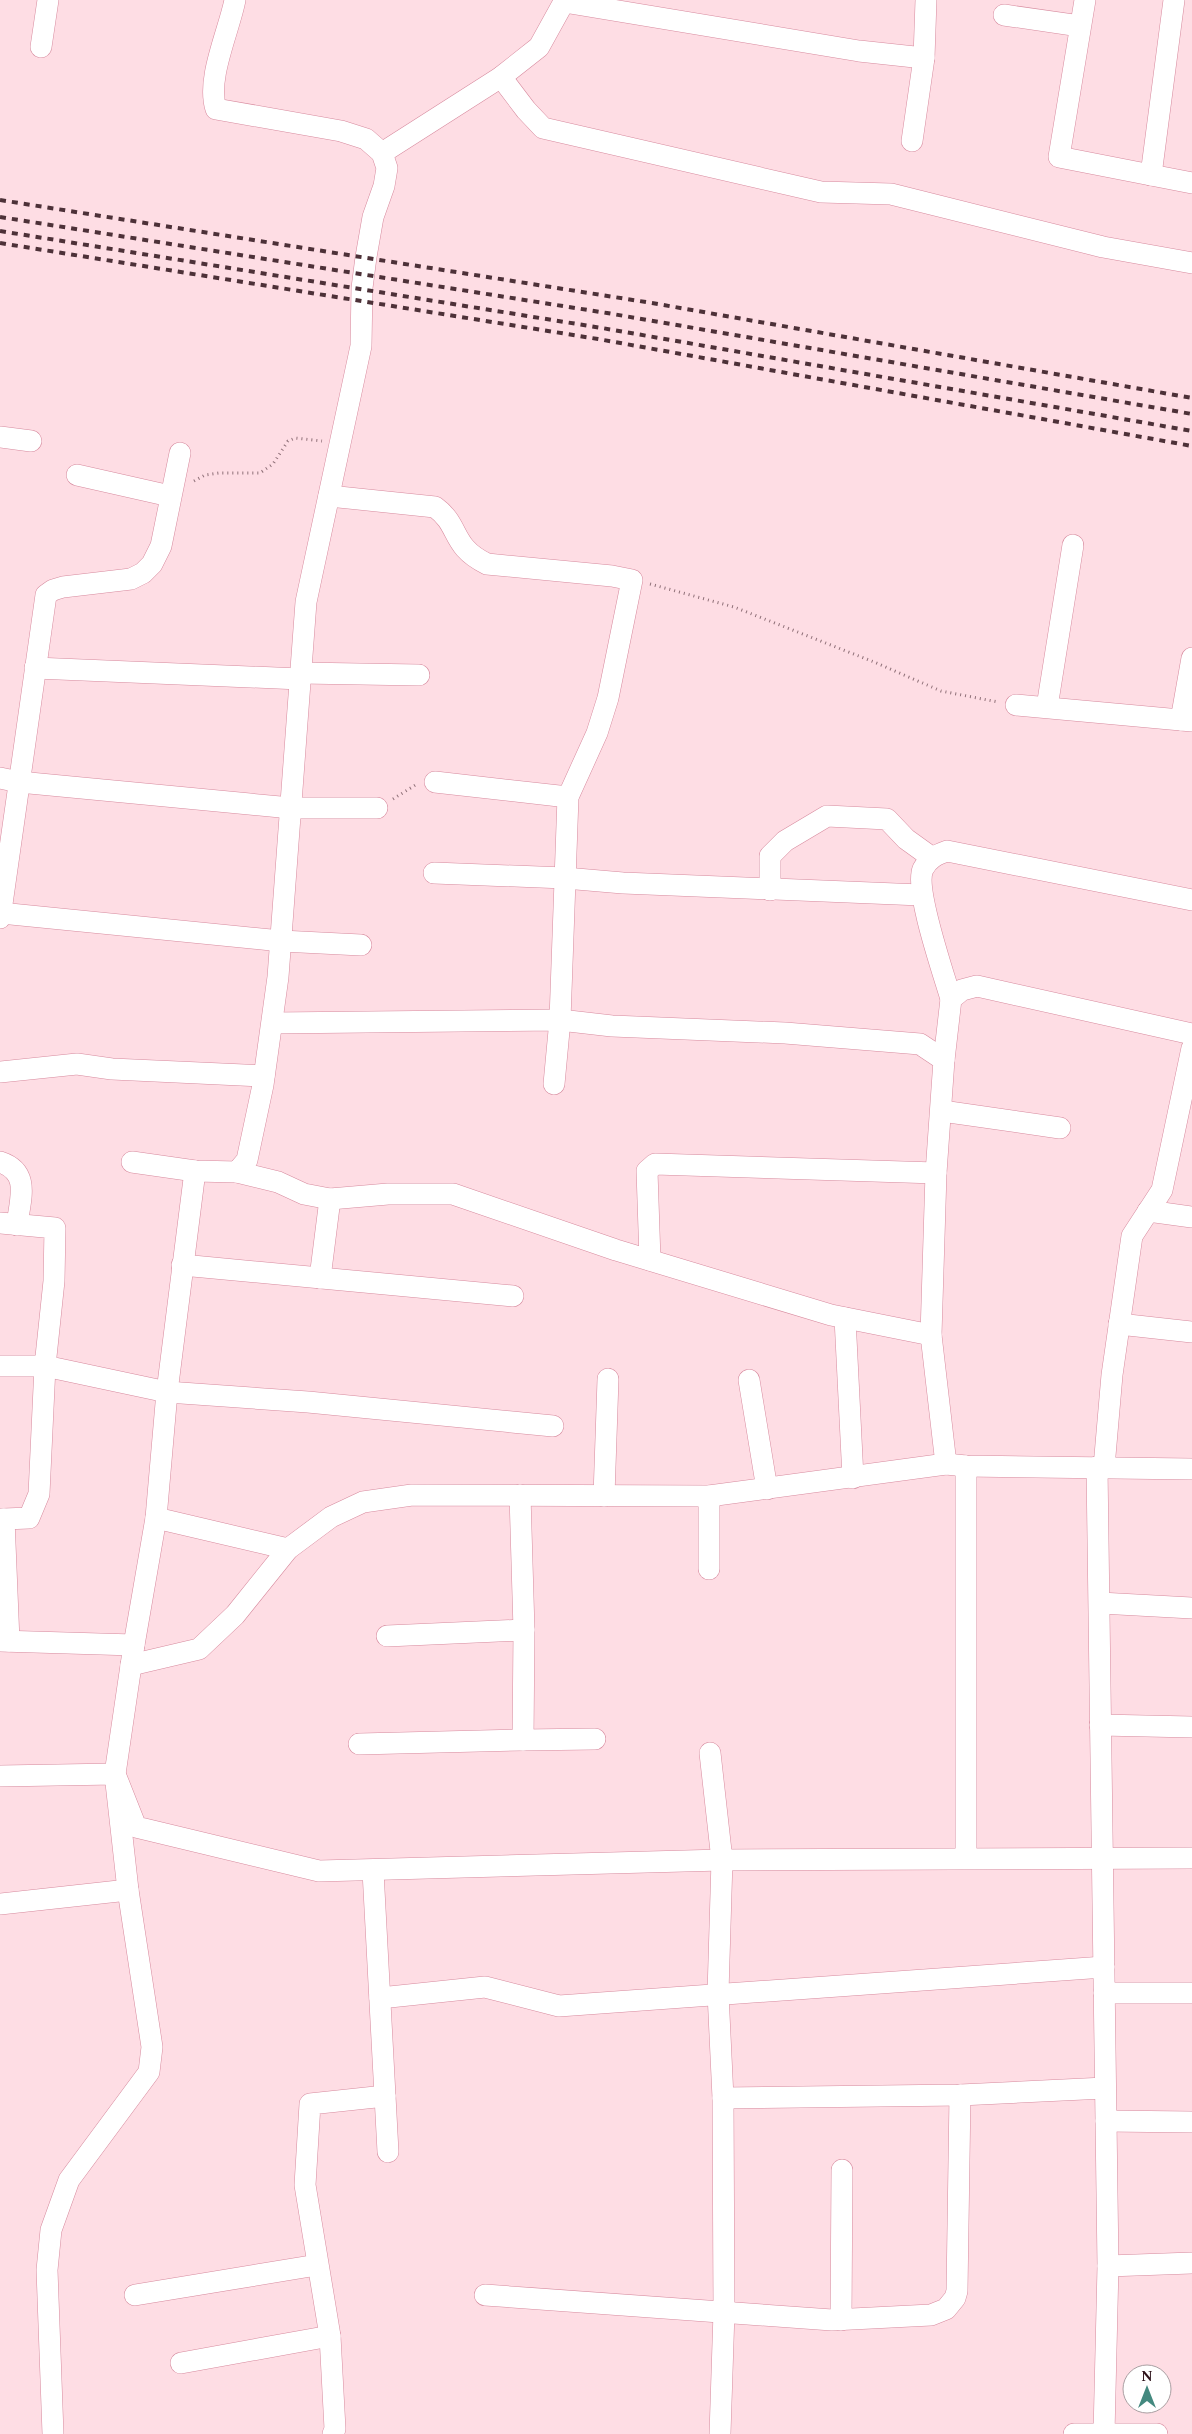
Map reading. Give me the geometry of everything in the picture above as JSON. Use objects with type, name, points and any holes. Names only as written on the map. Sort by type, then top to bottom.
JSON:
[{"type":"street","points":[[41,47],[48,0]]},
{"type":"street","points":[[235,0],[216,71],[212,98],[216,109],[341,131],[366,139],[382,153],[387,168],[366,257],[362,288],[361,346],[306,602],[281,941],[273,1023],[246,1160],[237,1172]]},
{"type":"street","points":[[912,140],[924,58],[926,0]]},
{"type":"street","points":[[1085,0],[1059,157],[1192,184]]},
{"type":"street","points":[[1151,175],[1174,0]]},
{"type":"street","points":[[382,153],[501,77],[539,47],[564,1],[859,51],[924,58]]},
{"type":"street","points":[[1004,15],[1080,26]]},
{"type":"street","points":[[501,77],[526,110],[543,128],[821,192],[892,194],[1103,247],[1192,263]]},
{"type":"street","points":[[0,437],[31,442]]},
{"type":"street","points":[[180,453],[170,494],[161,546],[152,564],[143,573],[119,582],[63,587],[53,590],[46,595],[35,668],[10,780],[0,915],[281,941],[361,945]]},
{"type":"street","points":[[77,475],[170,494]]},
{"type":"street","points":[[329,496],[435,507],[447,515],[462,547],[472,556],[487,564],[612,576],[632,580],[608,698],[598,733],[568,797],[560,1020],[554,1084]]},
{"type":"street","points":[[1047,707],[1073,545]]},
{"type":"street","points":[[1016,705],[1187,721],[1192,658]]},
{"type":"street","points":[[35,668],[300,676],[419,675]]},
{"type":"street","points":[[10,780],[291,808],[377,808]]},
{"type":"street","points":[[435,782],[568,797]]},
{"type":"street","points":[[770,890],[770,856],[785,841],[827,816],[859,816],[887,819],[906,839],[931,857]]},
{"type":"street","points":[[966,1858],[956,1465],[931,1335],[936,1173],[942,1111],[944,1060],[951,999],[922,895],[922,871],[931,857],[946,851],[1192,900]]},
{"type":"street","points":[[434,873],[565,878],[623,884],[922,895]]},
{"type":"street","points":[[951,999],[962,990],[976,986],[1192,1034]]},
{"type":"street","points":[[273,1023],[560,1020],[612,1026],[785,1033],[920,1044],[944,1060]]},
{"type":"street","points":[[1104,2434],[1108,2266],[1101,1857],[1100,1468],[1132,1236],[1162,1190],[1192,1048]]},
{"type":"street","points":[[0,1072],[77,1064],[112,1068],[264,1076]]},
{"type":"street","points":[[942,1111],[1060,1128]]},
{"type":"street","points":[[0,1162],[14,1168],[22,1181],[8,1224],[55,1228],[54,1281],[45,1366],[39,1494],[30,1518],[2,1519],[4,1641],[132,1655],[199,1649],[235,1615],[288,1549],[331,1517],[363,1502],[412,1495],[709,1496],[956,1465],[1192,1469]]},
{"type":"street","points":[[132,1162],[195,1171],[237,1172],[278,1182],[304,1194],[330,1199],[388,1194],[453,1194],[650,1260],[845,1318],[931,1335]]},
{"type":"street","points":[[650,1260],[647,1171],[655,1164],[936,1173]]},
{"type":"street","points":[[53,2434],[47,2270],[51,2230],[69,2180],[149,2072],[152,2047],[128,1890],[115,1774],[132,1655],[156,1518],[167,1392],[195,1171]]},
{"type":"street","points":[[320,1278],[330,1199]]},
{"type":"street","points":[[1148,1211],[1192,1217]]},
{"type":"street","points":[[182,1265],[513,1296]]},
{"type":"street","points":[[845,1318],[853,1478]]},
{"type":"street","points":[[1120,1324],[1192,1332]]},
{"type":"street","points":[[0,1366],[45,1366],[167,1392],[308,1402],[553,1426]]},
{"type":"street","points":[[604,1496],[608,1379]]},
{"type":"street","points":[[749,1380],[767,1488]]},
{"type":"street","points":[[520,1495],[524,1630],[523,1740]]},
{"type":"street","points":[[709,1496],[709,1569]]},
{"type":"street","points":[[156,1518],[288,1549]]},
{"type":"street","points":[[1100,1603],[1192,1608]]},
{"type":"street","points":[[387,1636],[524,1630]]},
{"type":"street","points":[[1100,1725],[1192,1727]]},
{"type":"street","points":[[359,1744],[595,1739]]},
{"type":"street","points":[[710,1753],[722,1860],[718,1993],[723,2098],[724,2312],[720,2434]]},
{"type":"street","points":[[0,1776],[115,1774]]},
{"type":"street","points":[[115,1774],[136,1827],[319,1871],[722,1860],[1192,1858]]},
{"type":"street","points":[[372,1871],[388,2152]]},
{"type":"street","points":[[0,1904],[128,1890]]},
{"type":"street","points":[[380,1998],[486,1987],[559,2006],[718,1993],[1104,1967]]},
{"type":"street","points":[[1104,1993],[1192,1993]]},
{"type":"street","points":[[723,2098],[960,2095],[1105,2088]]},
{"type":"street","points":[[485,2295],[841,2320],[930,2315],[946,2309],[955,2298],[957,2291],[960,2095]]},
{"type":"street","points":[[333,2434],[335,2429],[330,2336],[305,2185],[310,2104],[385,2096]]},
{"type":"street","points":[[1106,2121],[1192,2122]]},
{"type":"street","points":[[841,2320],[842,2170]]},
{"type":"street","points":[[1108,2266],[1192,2263]]},
{"type":"street","points":[[136,2295],[317,2265]]},
{"type":"street","points":[[180,2363],[330,2336]]},
{"type":"street","points":[[1074,2434],[1157,2434]]},
{"type":"path","points":[[170,494],[205,475],[260,473],[273,464],[288,440],[295,438],[340,443]]},
{"type":"path","points":[[632,580],[734,607],[874,662],[940,691],[1016,705]]},
{"type":"path","points":[[377,808],[383,807],[410,786],[435,782]]},
{"type":"railway","points":[[0,200],[652,303],[1192,398]]},
{"type":"railway","points":[[0,217],[607,313],[1192,414]]},
{"type":"railway","points":[[0,231],[602,328],[1192,431]]},
{"type":"railway","points":[[0,243],[598,339],[1192,446]]}]
